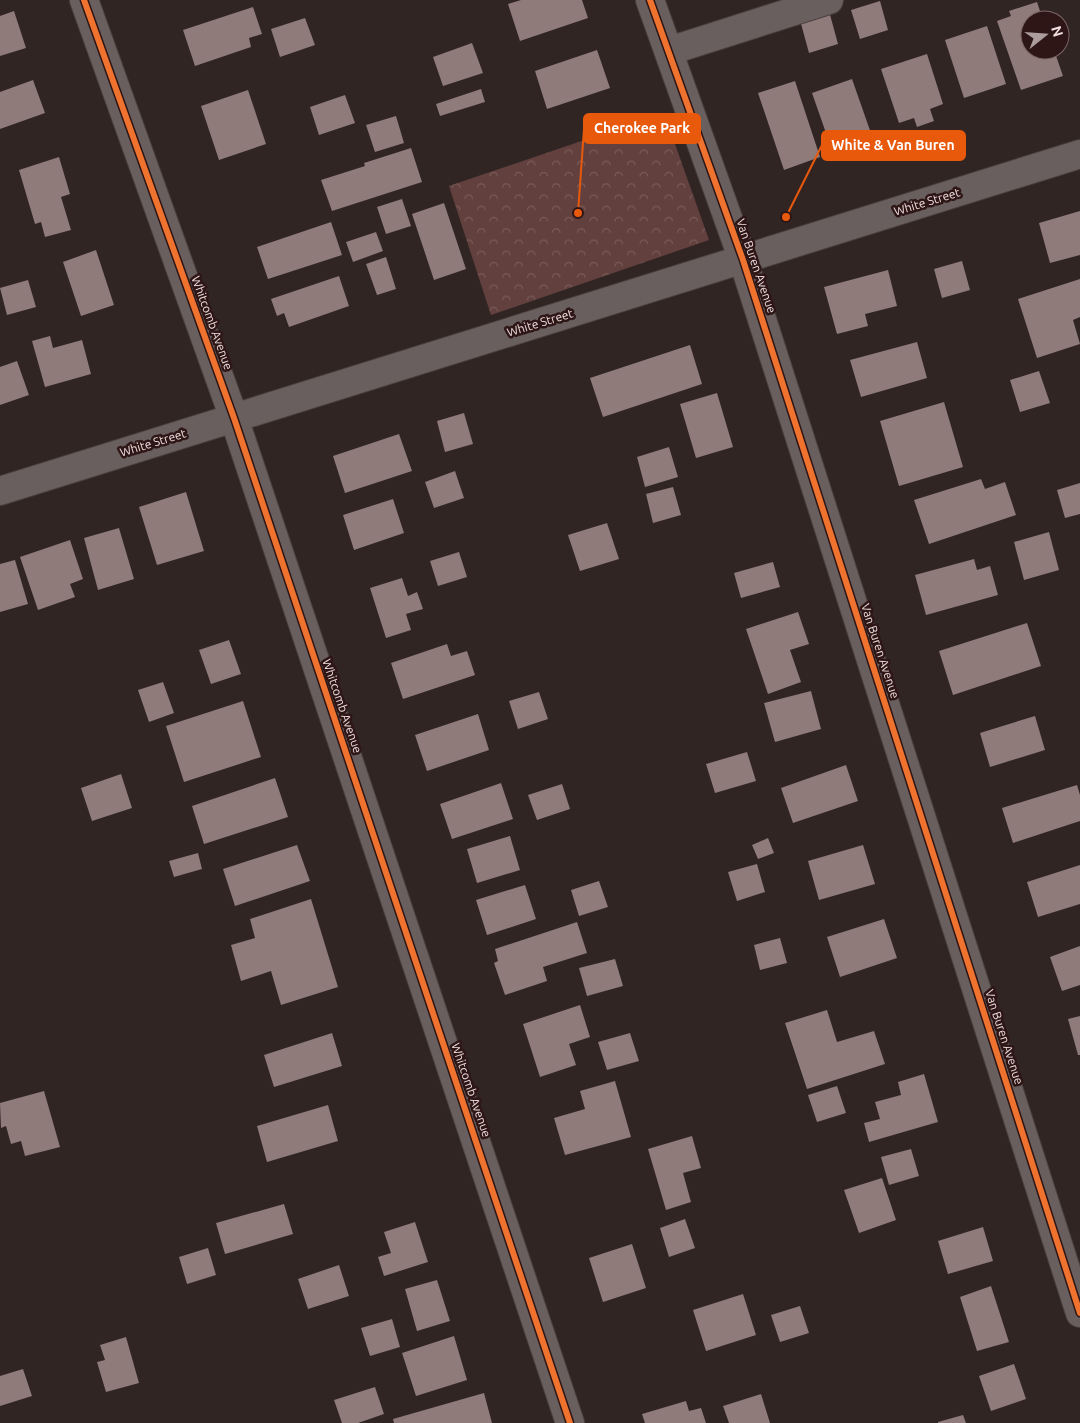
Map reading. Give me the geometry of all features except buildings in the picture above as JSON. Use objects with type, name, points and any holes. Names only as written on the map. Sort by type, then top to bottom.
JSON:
[{"type":"street","name":"Whitcomb Avenue","points":[[84,0],[234,418],[570,1423]]},
{"type":"street","name":"Van Buren Avenue","points":[[650,0],[743,260],[1080,1312]]},
{"type":"street","points":[[669,51],[829,0]]},
{"type":"street","name":"White Street","points":[[0,491],[1080,154]]},
{"type":"green space","points":[[664,113],[709,240],[491,315],[449,186]]},
{"type":"cycle path","points":[[84,0],[234,418],[570,1423]]},
{"type":"cycle path","points":[[650,0],[743,260],[1080,1313]]},
{"type":"place","name":"Cherokee Park","points":[[578,213]]},
{"type":"place","name":"White & Van Buren","points":[[786,217]]}]
